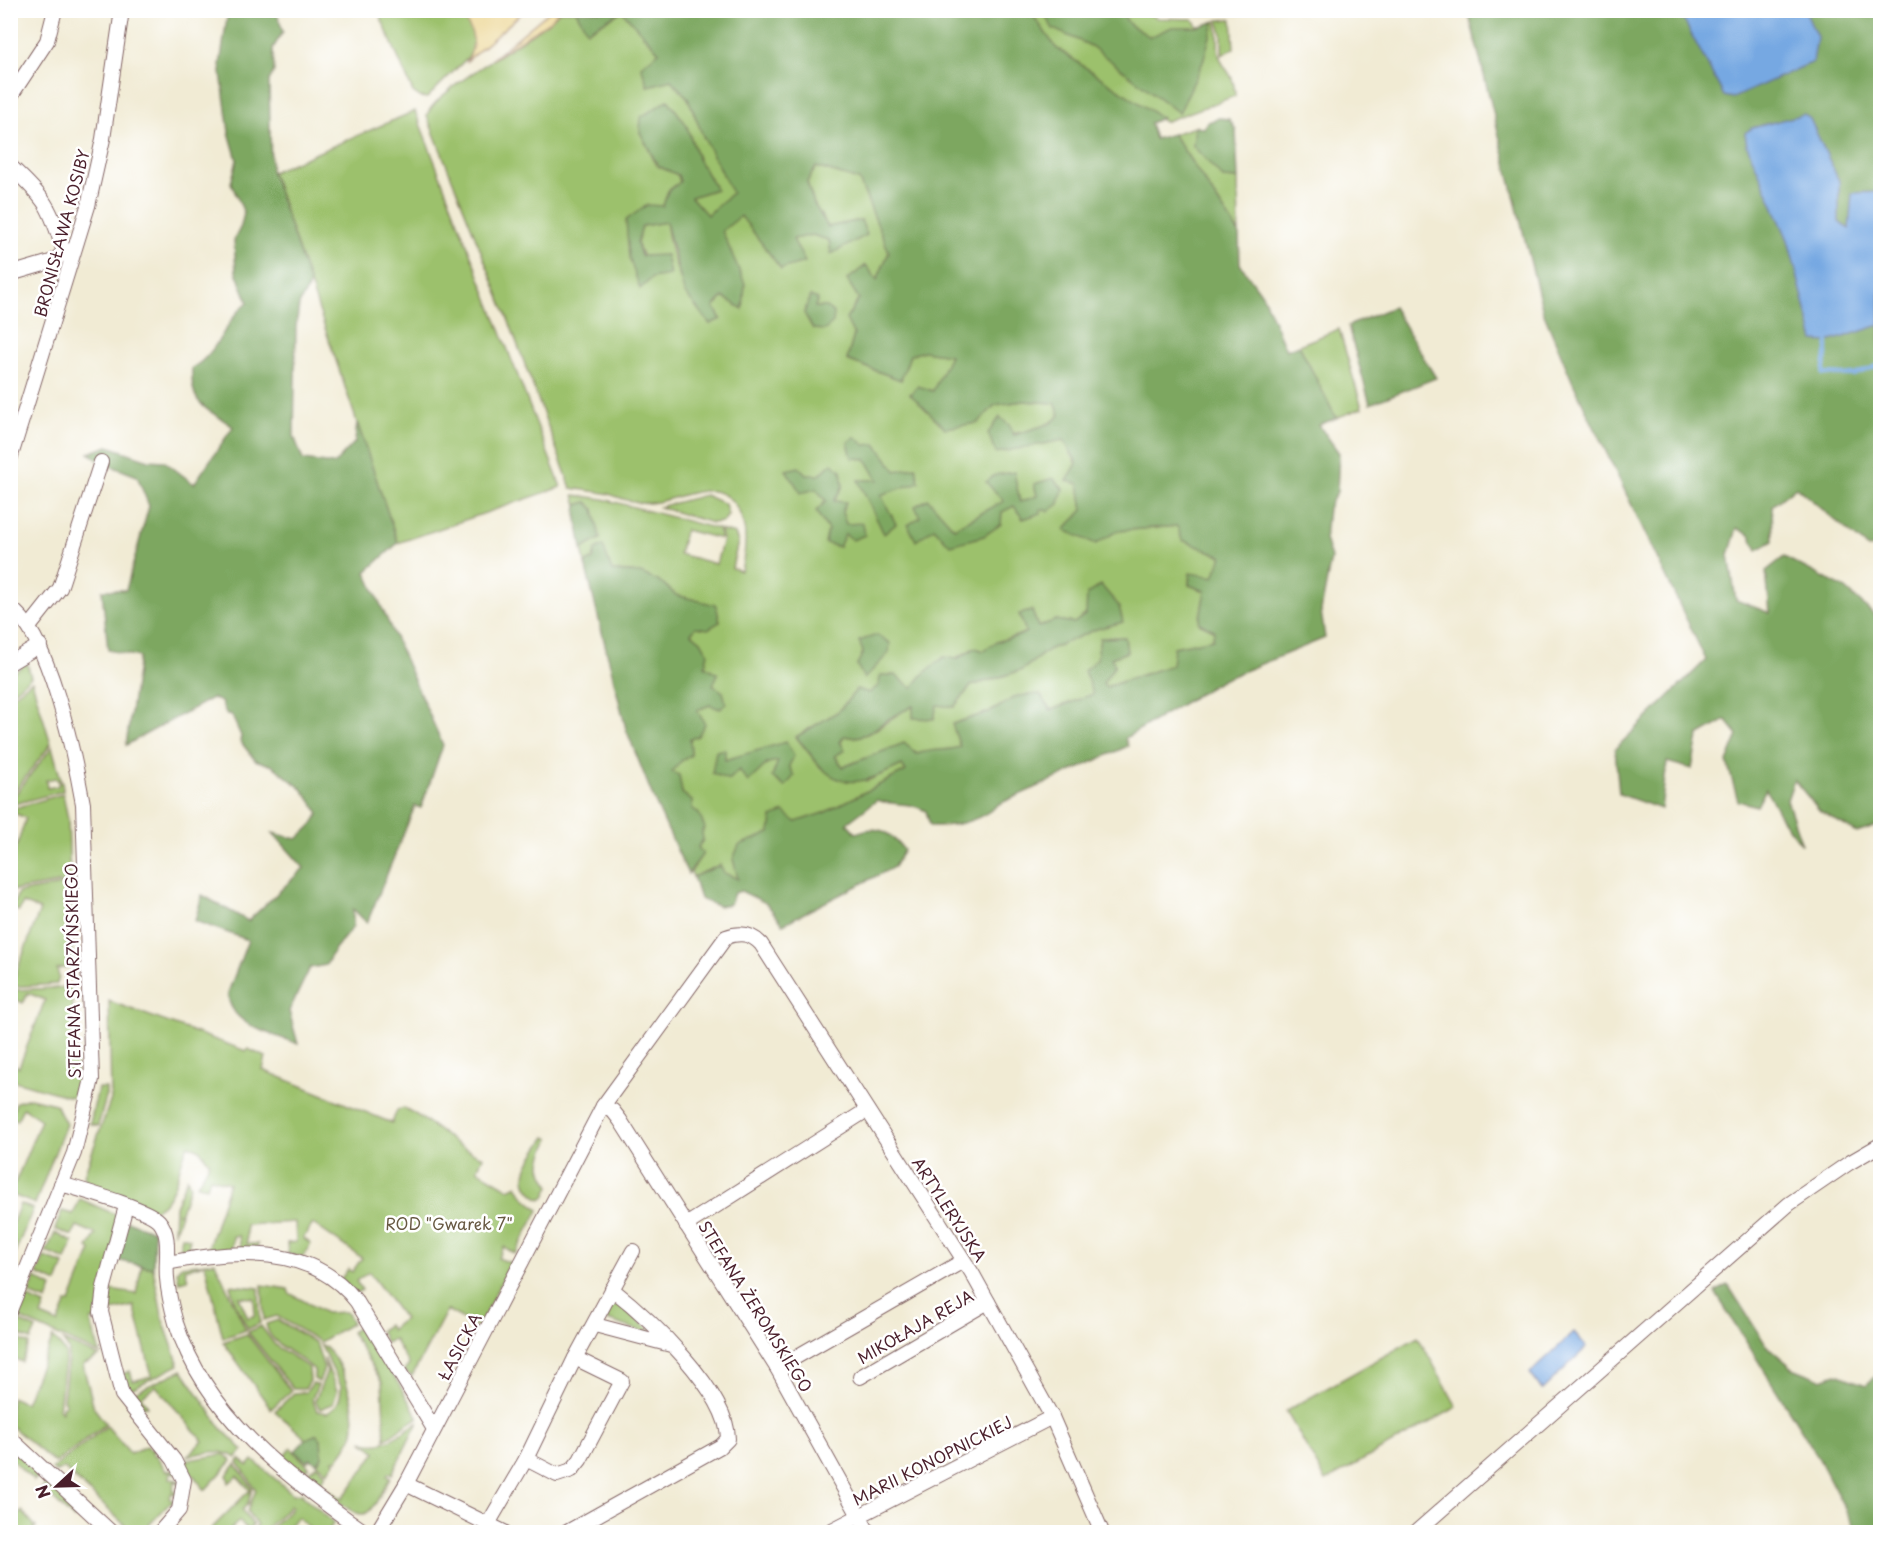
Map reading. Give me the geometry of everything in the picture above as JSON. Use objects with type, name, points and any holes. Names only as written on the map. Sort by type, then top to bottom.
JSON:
[{"type":"street","points":[[12,91],[47,41],[55,10]]},
{"type":"street","name":"BRONISŁAWA KOSIBY","points":[[10,459],[103,139],[122,10]]},
{"type":"street","points":[[10,166],[42,196],[50,208],[69,253]]},
{"type":"street","name":"BRONISŁAWA KOSIBY","points":[[10,274],[54,261],[69,253]]},
{"type":"street","points":[[30,626],[60,588],[101,462]]},
{"type":"street","name":"STEFANA STARZYŃSKIEGO","points":[[10,608],[30,626],[40,645],[78,775],[86,841],[92,1079],[83,1122],[61,1184],[10,1310]]},
{"type":"street","points":[[10,663],[40,645]]},
{"type":"street","name":"ARTYLERYJSKA","points":[[603,1106],[726,937],[734,934],[754,936],[988,1302],[1052,1417],[1102,1533]]},
{"type":"street","name":"ŁASICKA","points":[[377,1533],[406,1484],[603,1106]]},
{"type":"street","name":"STEFANA ŻEROMSKIEGO","points":[[603,1106],[613,1111],[620,1120],[777,1368],[868,1533]]},
{"type":"street","points":[[686,1225],[867,1110]]},
{"type":"street","points":[[1416,1533],[1789,1204],[1849,1163],[1881,1145]]},
{"type":"street","points":[[61,1184],[146,1212],[161,1223],[166,1240],[169,1294],[177,1324],[194,1364],[210,1392],[240,1428],[275,1462],[365,1533]]},
{"type":"street","points":[[126,1206],[106,1278],[101,1312],[122,1395],[174,1460],[184,1480],[179,1510],[160,1533]]},
{"type":"street","points":[[488,1524],[526,1459],[575,1358],[595,1325],[633,1251]]},
{"type":"street","points":[[167,1263],[234,1255],[274,1256],[302,1261],[325,1274],[344,1287],[357,1302],[434,1429]]},
{"type":"street","points":[[777,1368],[963,1261]]},
{"type":"street","points":[[567,1533],[721,1446],[728,1439],[728,1427],[722,1413],[685,1357],[671,1345],[655,1325],[612,1289]]},
{"type":"street","name":"MIKOŁAJA REJA","points":[[860,1377],[988,1302]]},
{"type":"street","points":[[595,1325],[671,1345]]},
{"type":"street","points":[[526,1459],[557,1475],[572,1470],[585,1451],[622,1381],[575,1358]]},
{"type":"street","name":"MARII KONOPNICKIEJ","points":[[828,1533],[1052,1417]]},
{"type":"street","points":[[10,1438],[111,1532]]},
{"type":"street","points":[[406,1484],[504,1533]]},
{"type":"green space","points":[[228,11],[260,11],[263,16],[277,13],[283,32],[273,48],[274,71],[269,81],[271,171],[310,284],[299,305],[296,327],[294,436],[303,460],[334,464],[355,442],[357,422],[398,543],[366,572],[443,745],[421,808],[415,806],[367,923],[353,909],[353,927],[334,950],[326,965],[310,968],[289,1011],[298,1044],[254,1028],[236,1014],[230,1005],[228,993],[248,940],[195,921],[202,895],[248,921],[304,868],[273,833],[297,839],[313,824],[319,813],[303,790],[273,766],[255,760],[240,741],[241,736],[231,714],[227,715],[221,702],[212,698],[126,745],[139,657],[108,650],[102,590],[126,590],[149,506],[137,476],[101,462],[89,453],[108,446],[149,460],[164,461],[194,484],[233,427],[202,405],[197,399],[192,381],[192,368],[209,354],[233,318],[248,302],[236,272],[234,240],[244,213],[231,183],[237,160],[229,132],[220,65]]},
{"type":"green space","points":[[378,11],[460,11],[473,36],[471,54],[427,98],[420,97],[413,92]]},
{"type":"green space","points":[[559,11],[576,11],[588,31],[622,11],[659,52],[647,86],[671,80],[688,98],[703,136],[733,193],[707,216],[691,197],[716,189],[698,159],[686,124],[668,100],[640,132],[657,166],[678,175],[680,182],[668,191],[663,206],[626,220],[640,288],[652,278],[637,243],[642,226],[666,222],[671,251],[685,289],[710,324],[721,319],[714,307],[724,297],[731,253],[722,231],[741,215],[781,269],[792,239],[812,235],[829,240],[831,253],[861,220],[828,227],[814,204],[807,182],[816,167],[859,180],[889,252],[877,281],[859,299],[847,319],[854,335],[847,360],[901,380],[910,355],[924,351],[951,355],[933,391],[977,423],[995,405],[1023,401],[1056,403],[1060,416],[1044,426],[1016,433],[988,434],[1064,440],[1077,464],[1083,510],[1117,531],[1178,526],[1182,540],[1222,556],[1215,577],[1190,574],[1189,585],[1205,591],[1199,623],[1214,630],[1213,639],[1199,643],[1172,665],[1106,687],[1103,683],[1115,665],[1111,658],[1127,652],[1124,637],[1100,638],[1094,694],[1051,710],[1017,696],[992,711],[953,724],[960,747],[917,754],[904,743],[843,767],[835,756],[844,736],[854,737],[871,732],[902,711],[916,705],[933,704],[954,707],[971,686],[1022,670],[1048,650],[1097,628],[1123,622],[1086,614],[1074,623],[1056,620],[1038,627],[1032,611],[1027,631],[994,643],[984,651],[974,648],[925,675],[912,689],[895,675],[869,693],[857,689],[839,711],[796,737],[821,768],[867,781],[902,765],[906,771],[826,812],[770,833],[739,879],[723,873],[720,865],[693,877],[691,872],[702,854],[698,847],[699,814],[692,808],[692,801],[682,793],[679,776],[671,773],[681,761],[691,755],[690,739],[697,710],[710,705],[713,685],[705,666],[701,641],[691,633],[696,627],[720,622],[716,606],[676,595],[662,583],[632,572],[612,571],[594,559],[585,564],[582,549],[600,538],[587,502],[577,505],[574,495],[603,499],[718,529],[721,539],[685,530],[679,554],[716,564],[723,539],[720,530],[735,534],[738,542],[732,568],[741,571],[745,539],[741,515],[728,497],[717,492],[705,491],[652,503],[639,503],[604,493],[571,488],[508,319],[427,116],[433,105],[446,92],[529,35]]},
{"type":"green space","points":[[576,11],[622,11],[587,31]]},
{"type":"green space","points":[[622,11],[1030,11],[1056,48],[1162,118],[1150,123],[1155,139],[1173,134],[1239,233],[1240,264],[1263,296],[1286,350],[1299,345],[1336,418],[1319,425],[1339,453],[1337,492],[1328,508],[1325,539],[1331,558],[1321,611],[1325,638],[1222,680],[1125,738],[1128,746],[999,804],[976,819],[958,824],[930,826],[926,811],[920,808],[877,800],[847,823],[856,833],[877,829],[893,838],[904,850],[894,867],[783,924],[766,903],[741,891],[734,893],[730,904],[718,906],[700,899],[693,877],[720,865],[724,873],[738,879],[733,859],[739,845],[770,833],[772,817],[784,812],[796,822],[826,812],[906,771],[902,765],[881,775],[860,781],[839,779],[820,766],[796,737],[839,711],[857,689],[869,693],[879,685],[880,675],[895,675],[912,688],[923,674],[944,657],[957,659],[975,648],[984,651],[994,643],[1026,632],[1019,614],[1032,611],[1038,627],[1056,620],[1074,623],[1086,614],[1087,594],[1101,585],[1119,606],[1123,622],[1097,629],[1048,650],[1022,670],[971,686],[954,707],[937,705],[934,719],[913,718],[913,706],[867,734],[857,737],[844,736],[840,742],[845,750],[835,756],[843,767],[904,743],[917,754],[960,747],[952,724],[992,711],[1017,696],[1040,694],[1051,710],[1093,694],[1084,671],[1097,659],[1100,638],[1125,637],[1127,652],[1111,658],[1115,665],[1103,683],[1106,687],[1172,665],[1174,647],[1213,639],[1214,630],[1199,623],[1205,591],[1189,585],[1190,573],[1214,577],[1222,556],[1182,540],[1177,526],[1117,531],[1096,544],[1064,530],[1083,510],[1079,484],[1067,481],[1077,463],[1064,440],[996,453],[988,433],[1000,417],[1010,426],[1014,435],[1051,423],[1060,415],[1055,403],[1023,401],[995,405],[978,423],[945,428],[910,394],[918,386],[933,391],[950,355],[924,351],[910,355],[901,380],[847,360],[854,335],[846,319],[859,299],[847,280],[866,265],[877,280],[889,252],[859,180],[816,167],[807,182],[814,204],[828,227],[861,220],[867,235],[831,254],[829,240],[812,235],[793,239],[805,262],[781,269],[741,216],[722,231],[745,284],[743,309],[723,297],[714,307],[721,319],[710,324],[684,292],[666,222],[642,226],[637,243],[641,256],[666,255],[670,275],[652,278],[640,289],[629,257],[626,220],[647,205],[663,206],[668,191],[680,182],[678,175],[658,166],[640,132],[641,117],[668,100],[686,124],[698,159],[716,189],[691,197],[707,215],[732,193],[703,136],[688,98],[671,80],[648,86],[641,66],[659,52]]},
{"type":"green space","points":[[1030,11],[1142,11],[1157,18],[1193,19],[1198,27],[1216,21],[1219,55],[1233,81],[1235,96],[1164,122],[1055,47]]},
{"type":"green space","points":[[1043,11],[1121,11],[1129,24],[1150,37],[1172,27],[1196,27],[1214,22],[1203,62],[1179,113],[1091,46],[1053,29]]},
{"type":"green space","points":[[1468,11],[1880,11],[1880,546],[1868,548],[1796,487],[1772,506],[1773,541],[1757,550],[1750,535],[1737,528],[1729,555],[1736,600],[1770,613],[1766,571],[1784,557],[1846,589],[1880,620],[1880,842],[1877,826],[1857,833],[1820,811],[1794,780],[1787,800],[1802,845],[1783,821],[1766,789],[1757,806],[1738,801],[1727,762],[1738,735],[1726,720],[1698,736],[1692,769],[1667,762],[1661,809],[1619,794],[1615,749],[1706,660],[1573,383],[1543,312]]},
{"type":"green space","points":[[1232,19],[1234,48],[1222,55],[1222,34],[1218,20]]},
{"type":"green space","points":[[415,111],[561,487],[398,543],[272,172]]},
{"type":"green space","points":[[1219,118],[1229,119],[1236,130],[1238,179],[1223,178],[1193,146],[1195,127],[1204,128],[1208,122]]},
{"type":"green space","points":[[1198,126],[1195,127],[1223,178],[1238,179],[1239,233],[1173,134]]},
{"type":"green space","points":[[810,296],[818,299],[815,307],[826,307],[834,313],[833,323],[825,330],[813,329],[804,313]]},
{"type":"green space","points":[[1393,307],[1436,378],[1370,404],[1348,326]]},
{"type":"green space","points":[[1339,329],[1362,408],[1336,418],[1299,345]]},
{"type":"green space","points":[[855,437],[865,445],[876,444],[896,471],[916,467],[919,482],[881,495],[896,524],[884,534],[858,480],[878,480],[866,459],[852,458],[848,442]]},
{"type":"green space","points":[[832,463],[841,470],[843,486],[834,501],[846,502],[842,512],[846,524],[863,523],[865,535],[853,540],[845,534],[839,547],[825,543],[828,530],[816,511],[826,501],[816,489],[801,493],[786,470],[799,467],[807,475],[819,475]]},
{"type":"green space","points":[[1014,472],[1020,502],[1037,496],[1034,484],[1053,478],[1063,489],[1059,504],[1049,511],[1040,509],[1041,513],[1023,519],[1014,506],[1002,512],[1001,524],[984,536],[950,545],[934,528],[916,541],[908,525],[920,517],[915,506],[928,499],[954,528],[1004,501],[986,482],[995,475]]},
{"type":"green space","points":[[705,495],[725,504],[728,515],[723,522],[712,523],[659,507]]},
{"type":"green space","points":[[587,502],[594,509],[600,539],[582,549],[576,514],[577,505]]},
{"type":"green space","points":[[603,546],[612,571],[641,573],[662,583],[676,595],[716,605],[720,622],[708,629],[696,627],[691,633],[701,641],[708,653],[705,666],[718,674],[713,685],[723,692],[726,703],[720,709],[710,705],[697,710],[705,724],[698,736],[690,739],[691,755],[681,761],[672,772],[679,775],[682,793],[692,801],[692,808],[699,814],[705,828],[702,832],[703,840],[698,847],[703,854],[688,874],[655,802],[626,729],[585,564],[593,559],[595,550]]},
{"type":"green space","points":[[877,635],[890,643],[889,653],[864,679],[857,665],[863,652],[859,641]]},
{"type":"green space","points":[[27,663],[31,677],[11,693],[11,674]]},
{"type":"green space","points":[[32,681],[51,744],[11,796],[11,697]]},
{"type":"green space","points":[[786,742],[794,756],[789,766],[794,776],[785,787],[772,777],[778,761],[768,763],[748,782],[739,770],[729,780],[712,773],[716,751],[725,749],[725,760]]},
{"type":"green space","points":[[52,747],[61,780],[58,781],[56,778],[46,780],[47,788],[58,786],[58,783],[62,782],[63,791],[11,805],[11,800]]},
{"type":"green space","points":[[63,794],[68,819],[70,881],[11,891],[11,863],[26,818],[11,812],[11,809]]},
{"type":"green space","points":[[71,883],[72,958],[69,958],[69,967],[57,969],[59,977],[57,984],[11,987],[11,977],[14,978],[40,910],[23,903],[19,911],[12,909],[18,893]]},
{"type":"green space","points":[[72,987],[77,1086],[75,1095],[70,1097],[11,1080],[11,1064],[19,1067],[45,1000],[28,993],[23,1003],[13,998],[15,990]]},
{"type":"green space","name":"ROD \"Gwarek 7\"","points":[[109,1001],[246,1051],[248,1049],[266,1057],[263,1070],[392,1123],[397,1110],[404,1108],[461,1146],[483,1157],[477,1170],[509,1189],[517,1185],[523,1196],[539,1210],[515,1254],[504,1247],[498,1258],[511,1263],[478,1327],[447,1310],[412,1376],[404,1371],[409,1365],[394,1339],[386,1343],[380,1330],[388,1325],[391,1330],[404,1319],[369,1272],[356,1281],[362,1290],[356,1293],[340,1280],[348,1269],[352,1272],[362,1258],[313,1224],[303,1238],[311,1244],[303,1257],[288,1254],[287,1243],[296,1242],[295,1222],[246,1225],[247,1244],[258,1244],[257,1251],[241,1251],[239,1236],[233,1236],[232,1252],[207,1255],[185,1253],[180,1245],[182,1236],[190,1238],[188,1247],[207,1252],[229,1183],[210,1178],[207,1187],[197,1185],[209,1162],[200,1150],[188,1145],[171,1192],[160,1207],[152,1211],[87,1185],[84,1175],[111,1099]]},
{"type":"green space","points":[[98,1088],[106,1088],[106,1098],[98,1126],[90,1124]]},
{"type":"green space","points":[[30,1098],[55,1104],[66,1124],[35,1204],[10,1194],[11,1182],[15,1183],[41,1120],[23,1108],[17,1120],[11,1118],[16,1102]]},
{"type":"green space","points":[[546,1137],[550,1139],[542,1158],[541,1168],[550,1186],[545,1197],[540,1199],[531,1192],[525,1177],[530,1161]]},
{"type":"green space","points":[[187,1178],[190,1185],[181,1212],[178,1213],[181,1214],[174,1234],[175,1206]]},
{"type":"green space","points":[[80,1199],[119,1216],[99,1321],[92,1319],[91,1323],[100,1354],[19,1318],[26,1297],[45,1305],[41,1316],[58,1323],[67,1302],[70,1302],[91,1250],[88,1248],[96,1234],[77,1226],[72,1236],[55,1229],[62,1211],[73,1214]]},
{"type":"green space","points":[[20,1204],[33,1209],[11,1263],[11,1227]]},
{"type":"green space","points":[[127,1221],[154,1231],[153,1268],[116,1260]]},
{"type":"green space","points":[[55,1233],[73,1242],[66,1260],[46,1252]]},
{"type":"green space","points":[[44,1257],[64,1264],[57,1283],[37,1274]]},
{"type":"green space","points":[[215,1262],[246,1330],[223,1338],[205,1264],[185,1269],[188,1280],[179,1282],[177,1271],[181,1266]]},
{"type":"green space","points":[[142,1265],[153,1268],[163,1320],[179,1365],[131,1389],[127,1388],[123,1374],[130,1371],[133,1381],[152,1376],[134,1306],[108,1312],[111,1290],[136,1294]]},
{"type":"green space","points":[[35,1278],[52,1287],[47,1301],[29,1294]]},
{"type":"green space","points":[[230,1285],[259,1288],[260,1323],[248,1329],[235,1303]],"holes":[[[239,1297],[254,1298],[255,1315],[248,1318]]]},
{"type":"green space","points":[[262,1285],[288,1289],[289,1293],[326,1313],[346,1312],[352,1323],[320,1342],[277,1316],[264,1320]]},
{"type":"green space","points":[[1728,1285],[1766,1345],[1793,1368],[1821,1379],[1836,1374],[1866,1385],[1880,1372],[1880,1532],[1857,1532],[1817,1455],[1715,1292]]},
{"type":"green space","points":[[618,1304],[656,1336],[607,1320],[608,1309]]},
{"type":"green space","points":[[278,1320],[316,1343],[324,1368],[319,1382],[314,1379],[314,1370],[279,1344],[268,1332],[266,1324]]},
{"type":"green space","points":[[18,1321],[36,1329],[31,1340],[13,1333]]},
{"type":"green space","points":[[364,1324],[418,1417],[385,1439],[382,1382],[351,1332]]},
{"type":"green space","points":[[261,1326],[275,1345],[309,1368],[310,1381],[305,1389],[293,1389],[248,1332]]},
{"type":"green space","points":[[247,1334],[291,1391],[271,1409],[223,1342]]},
{"type":"green space","points":[[11,1336],[29,1344],[22,1362],[11,1357]]},
{"type":"green space","points":[[53,1337],[66,1353],[59,1409],[62,1412],[62,1407],[66,1405],[63,1400],[69,1350],[63,1341],[99,1356],[83,1365],[94,1408],[106,1424],[55,1463],[10,1425],[11,1397],[25,1403]]},
{"type":"green space","points":[[1418,1337],[1457,1407],[1326,1481],[1286,1411]]},
{"type":"green space","points":[[320,1344],[328,1350],[342,1372],[351,1400],[354,1426],[351,1439],[337,1460],[333,1460],[335,1462],[328,1472],[317,1463],[322,1457],[321,1439],[317,1435],[306,1439],[275,1411],[294,1393],[306,1392],[313,1383],[318,1385],[312,1399],[317,1411],[327,1413],[336,1405],[341,1386]]},
{"type":"green space","points":[[324,1358],[337,1391],[333,1404],[320,1409],[315,1401],[327,1371]]},
{"type":"green space","points":[[182,1370],[222,1429],[243,1450],[236,1458],[218,1452],[187,1456],[203,1441],[156,1386],[141,1397],[148,1406],[139,1407],[134,1401],[135,1392]]},
{"type":"green space","points":[[418,1422],[392,1474],[389,1473],[387,1476],[390,1478],[369,1511],[364,1514],[357,1513],[326,1492],[328,1489],[342,1499],[376,1452],[362,1441],[384,1442]]},
{"type":"green space","points":[[107,1426],[130,1453],[147,1446],[149,1450],[158,1448],[160,1450],[152,1451],[153,1456],[156,1455],[166,1471],[176,1470],[178,1474],[171,1472],[170,1478],[180,1481],[180,1484],[175,1481],[173,1490],[180,1494],[179,1497],[172,1493],[169,1498],[178,1504],[170,1503],[149,1525],[151,1532],[147,1532],[147,1529],[127,1532],[130,1530],[64,1468],[55,1472],[52,1469]]},
{"type":"green space","points":[[317,1434],[321,1439],[322,1457],[317,1463],[310,1459],[307,1462],[295,1451],[306,1439]]},
{"type":"green space","points":[[10,1446],[40,1474],[34,1481],[11,1459]]},
{"type":"green space","points":[[291,1448],[309,1467],[302,1474],[282,1458]]},
{"type":"green space","points":[[224,1454],[232,1461],[205,1490],[182,1461]]},
{"type":"green space","points":[[240,1459],[248,1466],[253,1460],[293,1494],[303,1493],[302,1495],[334,1523],[327,1532],[313,1532],[298,1517],[282,1532],[266,1532],[292,1508],[290,1506],[262,1532],[251,1532],[257,1526],[247,1511],[256,1490],[238,1462]]},
{"type":"green space","points":[[236,1464],[252,1488],[248,1504],[242,1510],[253,1525],[246,1532],[246,1528],[239,1521],[228,1532],[208,1532],[250,1490],[237,1476],[229,1483],[227,1475]]},
{"type":"green space","points":[[317,1465],[326,1474],[319,1486],[304,1475]]},
{"type":"green space","points":[[48,1481],[81,1512],[74,1519],[42,1488]]},
{"type":"green space","points":[[22,1511],[36,1527],[33,1528],[37,1532],[11,1532],[11,1523]]},
{"type":"sand","points":[[460,11],[524,11],[466,62],[473,47],[473,41]]},
{"type":"sand","points":[[550,11],[559,11],[550,21],[492,59]]},
{"type":"water","points":[[1679,11],[1805,11],[1817,37],[1813,62],[1733,98],[1724,96]]},
{"type":"water","points":[[1804,114],[1810,119],[1839,181],[1839,222],[1849,229],[1852,193],[1880,192],[1880,325],[1828,342],[1814,341],[1788,240],[1747,145],[1745,133],[1752,128]]},
{"type":"water","points":[[1574,1332],[1587,1347],[1542,1390],[1530,1373]]},
{"type":"waterway","points":[[1828,342],[1823,374],[1854,375],[1877,366],[1880,374]]}]
